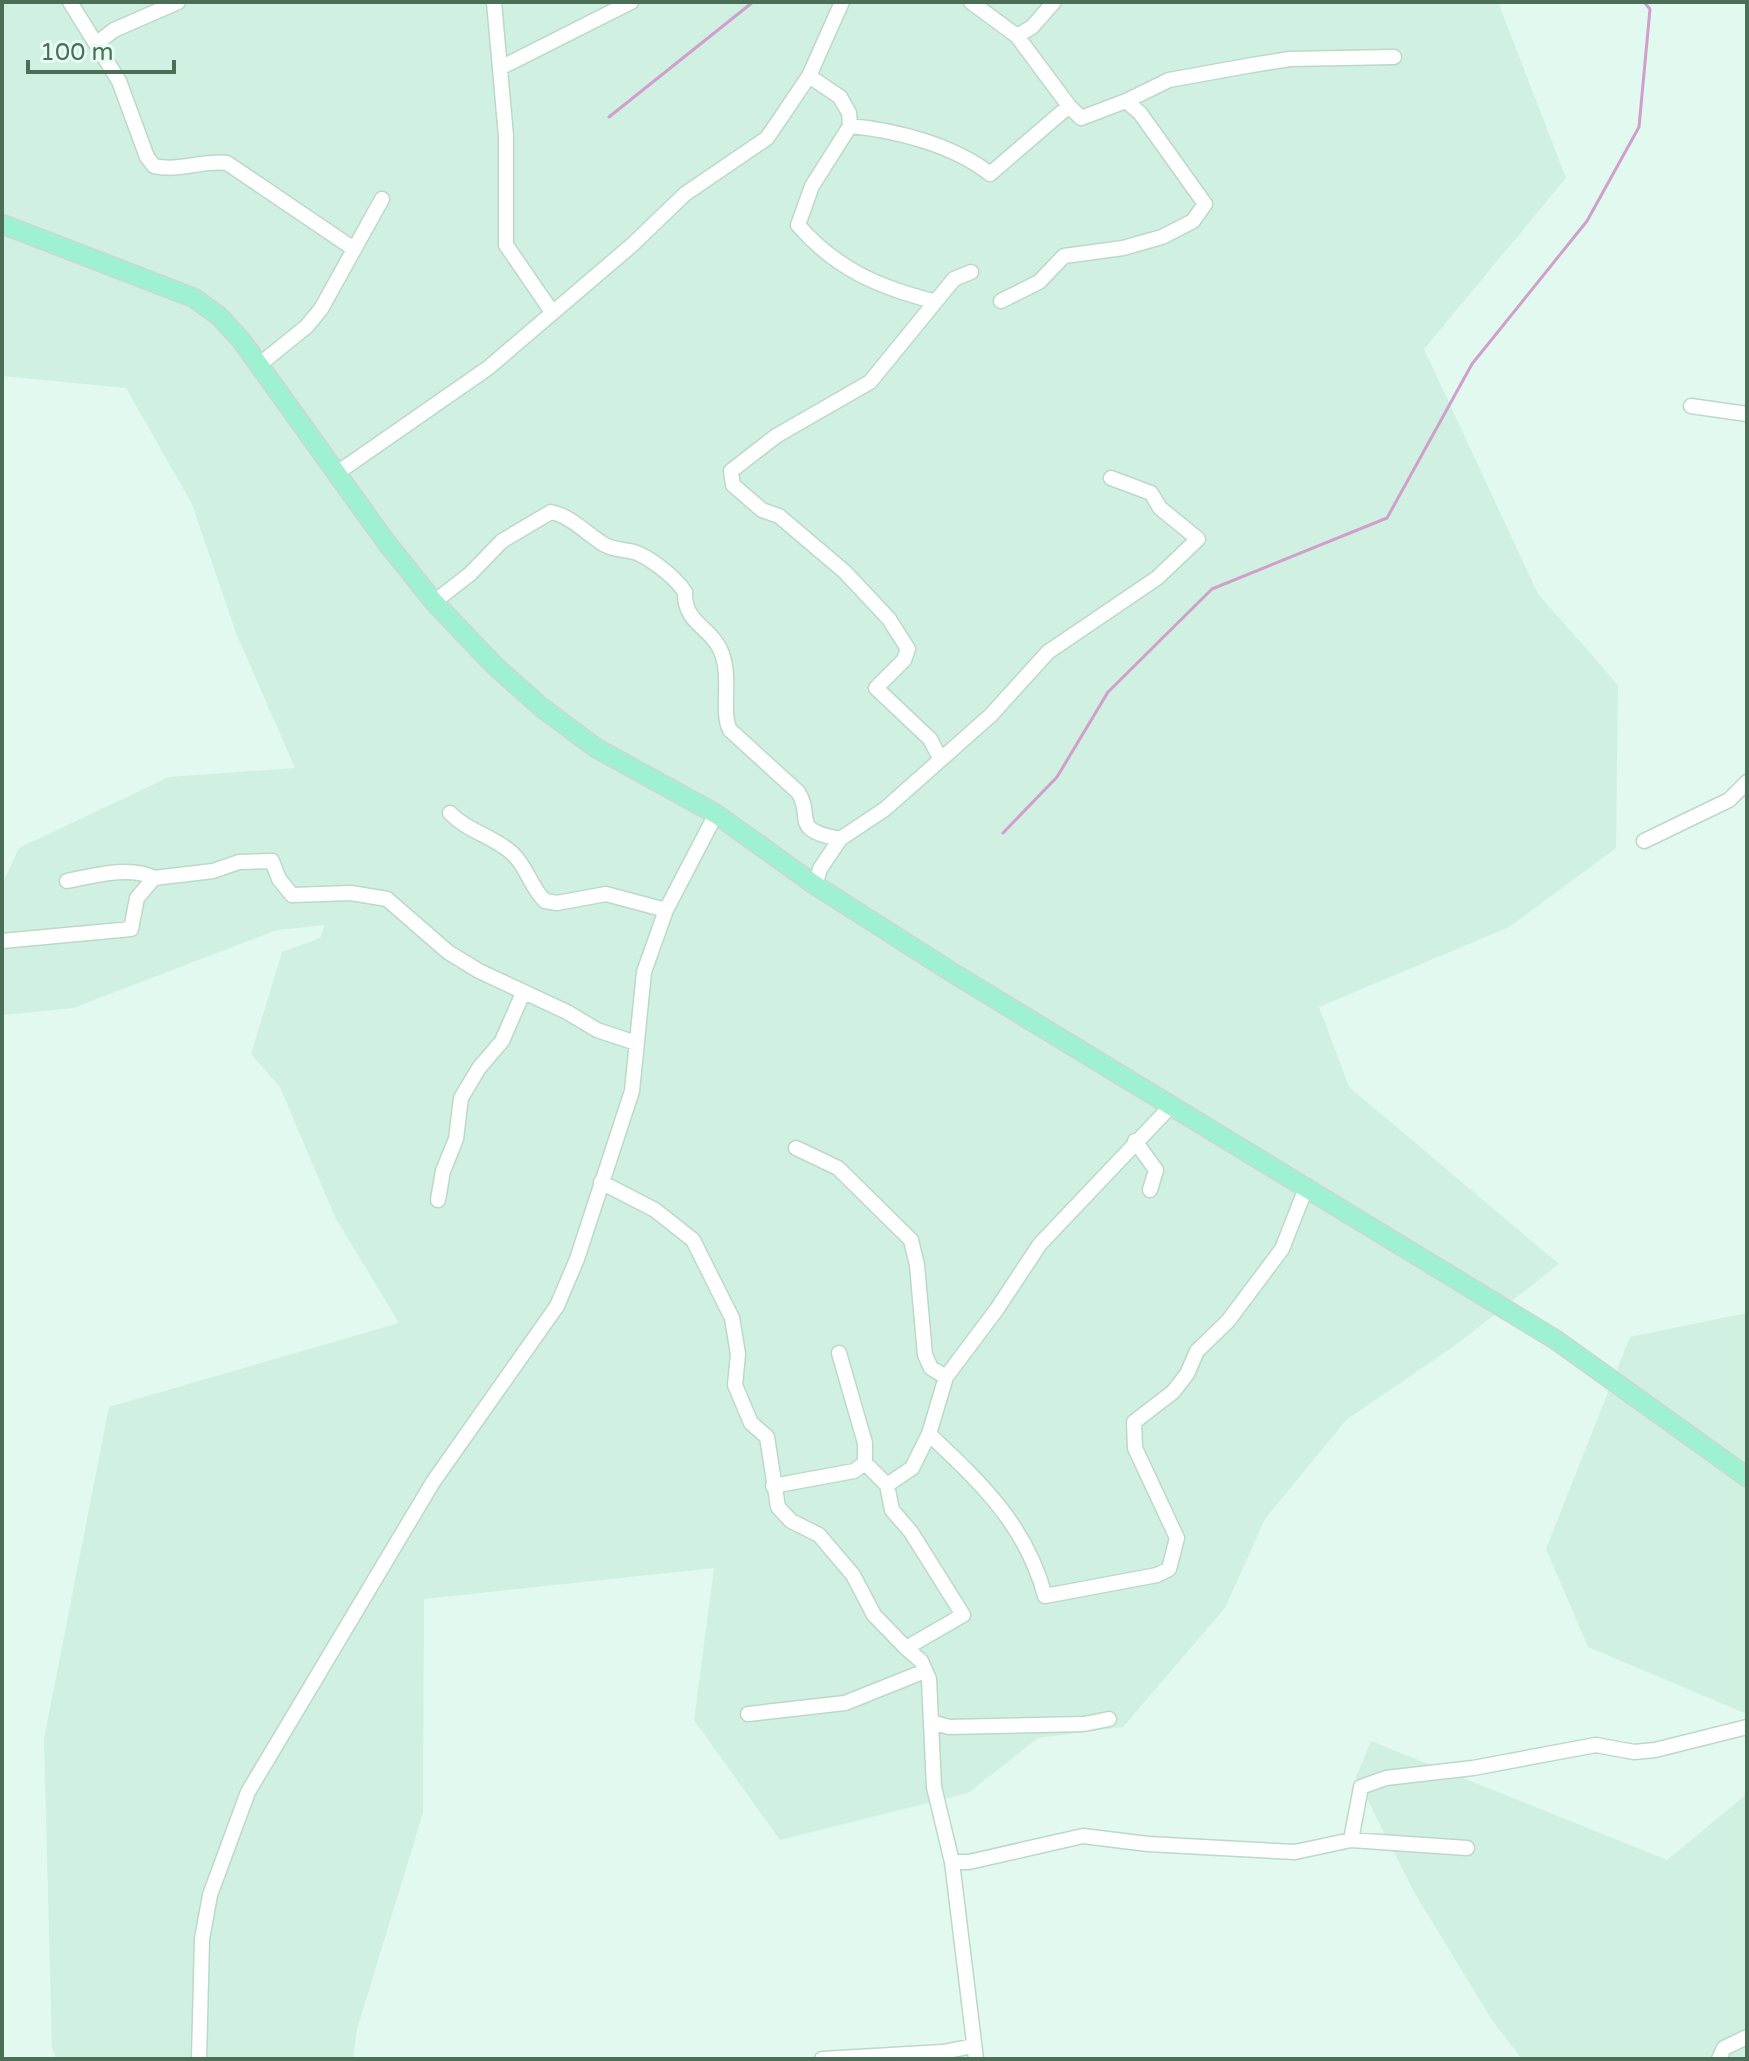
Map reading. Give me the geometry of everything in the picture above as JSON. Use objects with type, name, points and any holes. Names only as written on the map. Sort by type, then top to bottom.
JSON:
[{"type":"main road","points":[[2,224],[194,298],[219,316],[259,365],[386,542],[434,602],[541,707],[596,748],[716,814],[815,885],[1556,1340],[1747,1477]]},
{"type":"street","points":[[70,2],[130,103],[147,157],[154,166],[176,168],[204,160],[227,163],[354,249]]},
{"type":"street","points":[[96,44],[114,30],[178,2]]},
{"type":"street","points":[[494,2],[502,67],[508,185],[506,245],[552,312]]},
{"type":"street","points":[[502,67],[631,2]]},
{"type":"street","points":[[337,473],[488,368],[632,245],[685,194],[767,138],[809,76],[842,2]]},
{"type":"street","points":[[971,2],[1017,36],[1081,118],[1169,80],[1265,63],[1394,57]]},
{"type":"street","points":[[1017,36],[1032,27],[1054,2]]},
{"type":"street","points":[[809,76],[840,97],[849,113],[850,126],[812,186],[798,225],[821,252],[870,280],[933,301]]},
{"type":"street","points":[[1001,301],[1039,282],[1064,256],[1123,248],[1162,237],[1193,221],[1205,204],[1140,113],[1126,101]]},
{"type":"street","points":[[850,126],[878,128],[941,149],[978,165],[990,174],[1069,106]]},
{"type":"street","points":[[259,365],[307,326],[321,309],[382,199]]},
{"type":"street","points":[[940,758],[930,739],[876,688],[887,672],[904,660],[908,649],[889,619],[845,572],[779,516],[762,510],[733,485],[731,471],[776,436],[870,382],[914,331],[933,301],[954,279],[971,272]]},
{"type":"street","points":[[1691,406],[1747,414]]},
{"type":"street","points":[[815,885],[820,869],[840,839],[885,809],[991,715],[1048,652],[1157,578],[1198,539],[1160,508],[1151,493],[1111,478]]},
{"type":"street","points":[[434,602],[470,574],[502,541],[551,512],[560,514],[603,544],[616,550],[631,551],[667,571],[685,592],[686,609],[696,626],[719,646],[728,675],[725,720],[730,730],[798,792],[804,803],[804,822],[812,831],[840,839]]},
{"type":"street","points":[[1644,841],[1729,800],[1747,782]]},
{"type":"street","points":[[450,813],[465,827],[486,834],[516,857],[545,901],[606,894],[666,910]]},
{"type":"street","points":[[199,2059],[202,1939],[210,1895],[248,1792],[433,1482],[557,1306],[632,1091],[644,972],[666,910],[716,814]]},
{"type":"street","points":[[67,881],[124,873],[145,873],[154,878],[213,871],[239,862],[272,861],[292,895],[351,893],[387,899],[448,952],[597,1030],[636,1043]]},
{"type":"street","points":[[2,941],[131,929],[137,898],[154,878]]},
{"type":"street","points":[[438,1200],[443,1171],[456,1139],[461,1098],[479,1068],[502,1041],[523,993]]},
{"type":"street","points":[[887,1485],[912,1468],[929,1434],[946,1377],[1040,1244],[1171,1106]]},
{"type":"street","points":[[1135,1141],[1156,1170],[1150,1190]]},
{"type":"street","points":[[796,1148],[838,1168],[911,1240],[917,1265],[925,1355],[931,1368],[946,1377]]},
{"type":"street","points":[[601,1182],[655,1210],[693,1240],[732,1318],[738,1354],[735,1385],[751,1423],[767,1437],[773,1486],[784,1516],[819,1535],[853,1575],[874,1615],[925,1671],[934,1787],[952,1862],[975,2052],[822,2059]]},
{"type":"street","points":[[929,1434],[987,1488],[1036,1561],[1045,1596],[1114,1584],[1169,1569],[1177,1538],[1135,1448],[1134,1422],[1173,1392],[1187,1374],[1197,1351],[1228,1321],[1282,1249],[1306,1188]]},
{"type":"street","points":[[839,1353],[865,1443],[865,1463],[887,1485],[892,1510],[911,1532],[963,1615],[906,1648]]},
{"type":"street","points":[[773,1486],[854,1471],[865,1463]]},
{"type":"street","points":[[748,1714],[845,1703],[925,1671]]},
{"type":"street","points":[[931,1722],[949,1727],[1084,1724],[1109,1719]]},
{"type":"street","points":[[1351,1840],[1361,1787],[1386,1778],[1473,1768],[1596,1745],[1634,1752],[1655,1750],[1747,1727]]},
{"type":"street","points":[[952,1862],[969,1862],[1083,1836],[1148,1844],[1295,1852],[1351,1840],[1467,1848]]},
{"type":"street","points":[[1719,2059],[1724,2048],[1747,2037]]},
{"type":"shaded area","points":[[2,2],[1498,2],[1566,178],[1424,349],[1538,594],[1618,685],[1616,848],[1509,927],[1319,1007],[1349,1087],[1559,1264],[1457,1344],[1346,1420],[1265,1519],[1225,1608],[1123,1727],[1038,1738],[968,1793],[780,1840],[694,1720],[714,1568],[424,1599],[423,1813],[357,2029],[353,2059],[56,2059],[52,2048],[44,1739],[109,1407],[399,1323],[335,1217],[280,1087],[251,1054],[282,952],[320,938],[325,925],[277,930],[73,1008],[2,1015],[2,885],[19,848],[169,777],[295,768],[236,633],[192,504],[126,388],[2,376]]},
{"type":"shaded area","points":[[1747,1313],[1747,1714],[1588,1647],[1546,1549],[1630,1337]]},
{"type":"shaded area","points":[[1371,1741],[1667,1860],[1747,1794],[1747,2059],[1522,2059],[1492,2020],[1414,1892],[1356,1777]]},
{"type":"waterway","points":[[609,117],[753,2]]},
{"type":"waterway","points":[[1003,833],[1057,777],[1108,692],[1212,589],[1387,518],[1472,364],[1587,221],[1639,127],[1650,9],[1644,2]]}]
